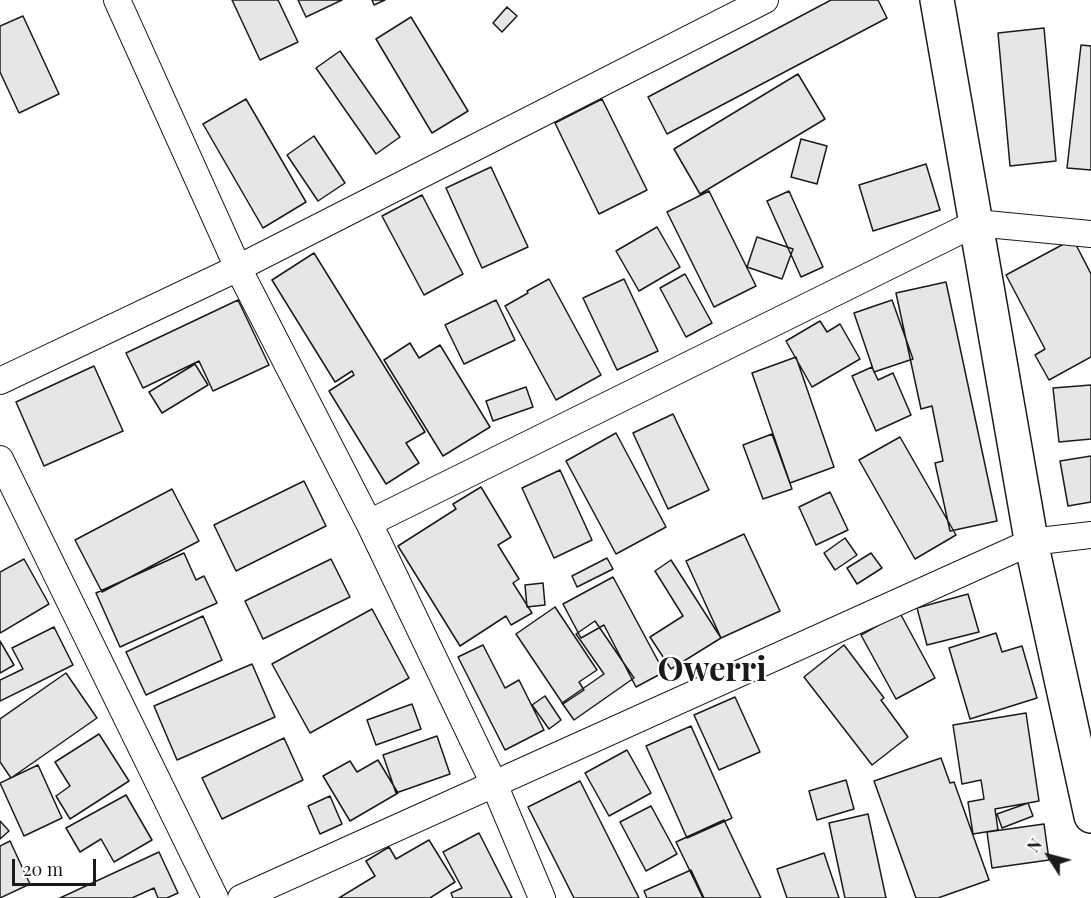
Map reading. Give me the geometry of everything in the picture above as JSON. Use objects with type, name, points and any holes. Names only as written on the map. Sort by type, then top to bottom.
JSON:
[{"type":"street","points":[[117,0],[238,268],[369,523],[494,784],[542,898]]},
{"type":"street","points":[[0,381],[238,268],[765,0]]},
{"type":"street","points":[[937,0],[1031,542],[1091,816]]},
{"type":"street","points":[[369,523],[976,223],[1091,234]]},
{"type":"street","points":[[0,459],[215,898]]},
{"type":"street","points":[[242,898],[1031,542],[1091,535]]},
{"type":"building","points":[[232,0],[278,0],[298,42],[260,60]]},
{"type":"building","points":[[298,0],[342,0],[306,17]]},
{"type":"building","points":[[372,0],[385,0],[374,5]]},
{"type":"building","points":[[831,0],[878,0],[887,18],[667,134],[648,97]]},
{"type":"building","points":[[507,7],[517,16],[502,32],[493,23]]},
{"type":"building","points":[[23,16],[59,94],[19,113],[0,72],[0,26]]},
{"type":"building","points":[[411,17],[468,111],[432,133],[376,39]]},
{"type":"building","points":[[1044,28],[1056,161],[1010,166],[998,33]]},
{"type":"building","points":[[1081,45],[1091,46],[1091,170],[1067,168]]},
{"type":"building","points":[[340,51],[400,137],[376,154],[316,68]]},
{"type":"building","points":[[798,74],[825,119],[700,194],[674,149]]},
{"type":"building","points":[[246,99],[306,202],[263,228],[203,124]]},
{"type":"building","points":[[602,99],[647,190],[599,214],[555,123]]},
{"type":"building","points":[[314,136],[345,183],[318,201],[287,155]]},
{"type":"building","points":[[801,139],[827,146],[817,184],[791,177]]},
{"type":"building","points":[[926,164],[940,210],[873,231],[859,185]]},
{"type":"building","points":[[491,167],[528,247],[482,268],[446,188]]},
{"type":"building","points":[[709,191],[756,286],[714,307],[667,212]]},
{"type":"building","points":[[789,191],[823,267],[801,277],[767,201]]},
{"type":"building","points":[[422,195],[463,274],[424,295],[382,216]]},
{"type":"building","points":[[657,227],[680,267],[639,291],[616,251]]},
{"type":"building","points":[[757,237],[793,249],[782,279],[747,267]]},
{"type":"building","points":[[1073,239],[1091,274],[1091,357],[1049,380],[1035,355],[1045,349],[1006,275]]},
{"type":"building","points":[[314,253],[425,432],[406,443],[419,463],[386,484],[329,391],[354,375],[352,371],[335,382],[272,280]]},
{"type":"building","points":[[685,274],[712,323],[686,337],[660,288]]},
{"type":"building","points":[[549,279],[601,375],[556,400],[505,306]]},
{"type":"building","points":[[624,279],[658,351],[617,370],[583,298]]},
{"type":"building","points":[[946,282],[997,521],[950,531],[935,463],[943,461],[932,406],[921,409],[896,293]]},
{"type":"building","points":[[238,300],[269,365],[213,391],[199,361],[143,388],[126,353]]},
{"type":"building","points":[[496,300],[515,340],[464,364],[445,325]]},
{"type":"building","points":[[892,300],[913,359],[874,372],[854,313]]},
{"type":"building","points":[[820,321],[827,332],[840,324],[860,359],[812,387],[786,341]]},
{"type":"building","points":[[410,343],[419,358],[440,345],[490,427],[443,456],[384,360]]},
{"type":"building","points":[[796,357],[834,467],[790,483],[752,373]]},
{"type":"building","points":[[195,364],[208,385],[162,413],[149,392]]},
{"type":"building","points":[[94,366],[123,431],[44,466],[16,402]]},
{"type":"building","points":[[872,367],[878,380],[893,373],[911,415],[876,431],[852,376]]},
{"type":"building","points":[[1091,385],[1091,439],[1059,442],[1053,388]]},
{"type":"building","points":[[526,387],[533,407],[493,421],[486,401]]},
{"type":"building","points":[[673,414],[709,490],[668,509],[633,433]]},
{"type":"building","points":[[616,433],[666,527],[616,554],[566,461]]},
{"type":"building","points":[[772,434],[792,489],[763,499],[743,445]]},
{"type":"building","points":[[900,437],[956,535],[915,559],[859,460]]},
{"type":"building","points":[[1091,456],[1091,502],[1068,506],[1060,461]]},
{"type":"building","points":[[560,470],[592,540],[554,558],[522,488]]},
{"type":"building","points":[[304,481],[326,526],[236,571],[214,525]]},
{"type":"building","points":[[481,487],[511,537],[498,545],[519,579],[513,583],[532,613],[511,625],[506,616],[460,646],[398,546],[456,509],[453,504]]},
{"type":"building","points":[[172,489],[199,541],[102,592],[75,540]]},
{"type":"building","points":[[830,492],[848,530],[816,545],[799,507]]},
{"type":"building","points":[[744,534],[780,611],[721,638],[686,561]]},
{"type":"building","points":[[845,538],[857,555],[835,570],[824,553]]},
{"type":"building","points":[[184,553],[196,580],[204,576],[217,603],[120,647],[96,593]]},
{"type":"building","points":[[871,553],[882,568],[857,584],[847,568]]},
{"type":"building","points":[[607,558],[613,569],[577,587],[572,576]]},
{"type":"building","points":[[24,559],[49,604],[0,633],[0,572]]},
{"type":"building","points":[[331,559],[350,597],[263,639],[245,601]]},
{"type":"building","points":[[671,560],[721,638],[671,669],[650,637],[683,616],[655,571]]},
{"type":"building","points":[[613,577],[664,672],[636,687],[604,625],[581,638],[563,604]]},
{"type":"building","points":[[543,583],[545,605],[527,607],[525,585]]},
{"type":"building","points":[[968,594],[979,632],[927,645],[917,608]]},
{"type":"building","points":[[555,607],[597,670],[579,682],[584,690],[563,704],[516,634]]},
{"type":"building","points":[[372,609],[409,678],[310,733],[272,664]]},
{"type":"building","points":[[900,613],[935,678],[896,699],[861,635]]},
{"type":"building","points":[[203,616],[222,660],[146,695],[126,652]]},
{"type":"building","points":[[595,621],[634,678],[574,720],[562,703],[604,674],[576,634]]},
{"type":"building","points":[[54,627],[73,665],[0,701],[0,680],[23,669],[12,648]]},
{"type":"building","points":[[996,633],[1002,652],[1022,646],[1037,698],[970,719],[949,648]]},
{"type":"building","points":[[0,641],[14,665],[0,673]]},
{"type":"building","points":[[483,645],[505,688],[519,680],[544,730],[505,750],[458,657]]},
{"type":"building","points":[[844,645],[884,698],[881,700],[908,737],[872,765],[804,677]]},
{"type":"building","points":[[252,664],[275,717],[177,760],[154,706]]},
{"type":"building","points":[[66,673],[97,718],[11,778],[0,762],[0,719]]},
{"type":"building","points":[[545,696],[561,720],[549,729],[532,705]]},
{"type":"building","points":[[735,697],[760,752],[719,770],[694,715]]},
{"type":"building","points":[[412,704],[421,729],[376,745],[367,720]]},
{"type":"building","points":[[1026,713],[1039,801],[995,809],[998,830],[973,834],[968,802],[984,799],[981,780],[962,784],[953,725]]},
{"type":"building","points":[[691,726],[732,818],[687,838],[646,746]]},
{"type":"building","points":[[99,734],[129,781],[70,819],[56,796],[70,786],[55,762]]},
{"type":"building","points":[[437,736],[450,774],[396,793],[383,755]]},
{"type":"building","points":[[284,738],[303,780],[222,819],[202,778]]},
{"type":"building","points":[[627,750],[651,793],[609,816],[585,773]]},
{"type":"building","points":[[941,758],[950,783],[954,782],[989,880],[938,898],[916,898],[874,781]]},
{"type":"building","points":[[378,760],[398,793],[350,821],[323,776],[350,761],[357,772]]},
{"type":"building","points":[[38,765],[62,818],[24,836],[0,783]]},
{"type":"building","points":[[846,780],[854,809],[817,820],[809,791]]},
{"type":"building","points":[[580,781],[639,898],[574,898],[528,807]]},
{"type":"building","points":[[126,795],[152,840],[114,862],[101,839],[80,852],[66,828]]},
{"type":"building","points":[[330,796],[342,824],[320,834],[308,806]]},
{"type":"building","points":[[1028,803],[1033,816],[1002,828],[997,814]]},
{"type":"building","points":[[651,806],[677,854],[646,871],[620,822]]},
{"type":"building","points":[[868,814],[886,898],[845,898],[829,823]]},
{"type":"building","points":[[724,820],[761,898],[703,898],[676,842]]},
{"type":"building","points":[[0,821],[9,831],[0,839]]},
{"type":"building","points":[[1044,824],[1049,860],[992,868],[987,832]]},
{"type":"building","points":[[479,833],[512,898],[453,898],[451,893],[462,888],[443,852]]},
{"type":"building","points":[[429,840],[455,882],[430,898],[339,898],[375,876],[366,861],[389,847],[396,859]]},
{"type":"building","points":[[10,841],[30,884],[0,898],[0,846]]},
{"type":"building","points":[[159,852],[178,893],[167,898],[158,898],[154,888],[132,898],[60,898]]},
{"type":"building","points":[[824,853],[839,898],[787,898],[777,869]]},
{"type":"building","points":[[691,870],[704,898],[647,898],[644,891]]},
{"type":"district","name":"Owerri","points":[[712,671]]}]
